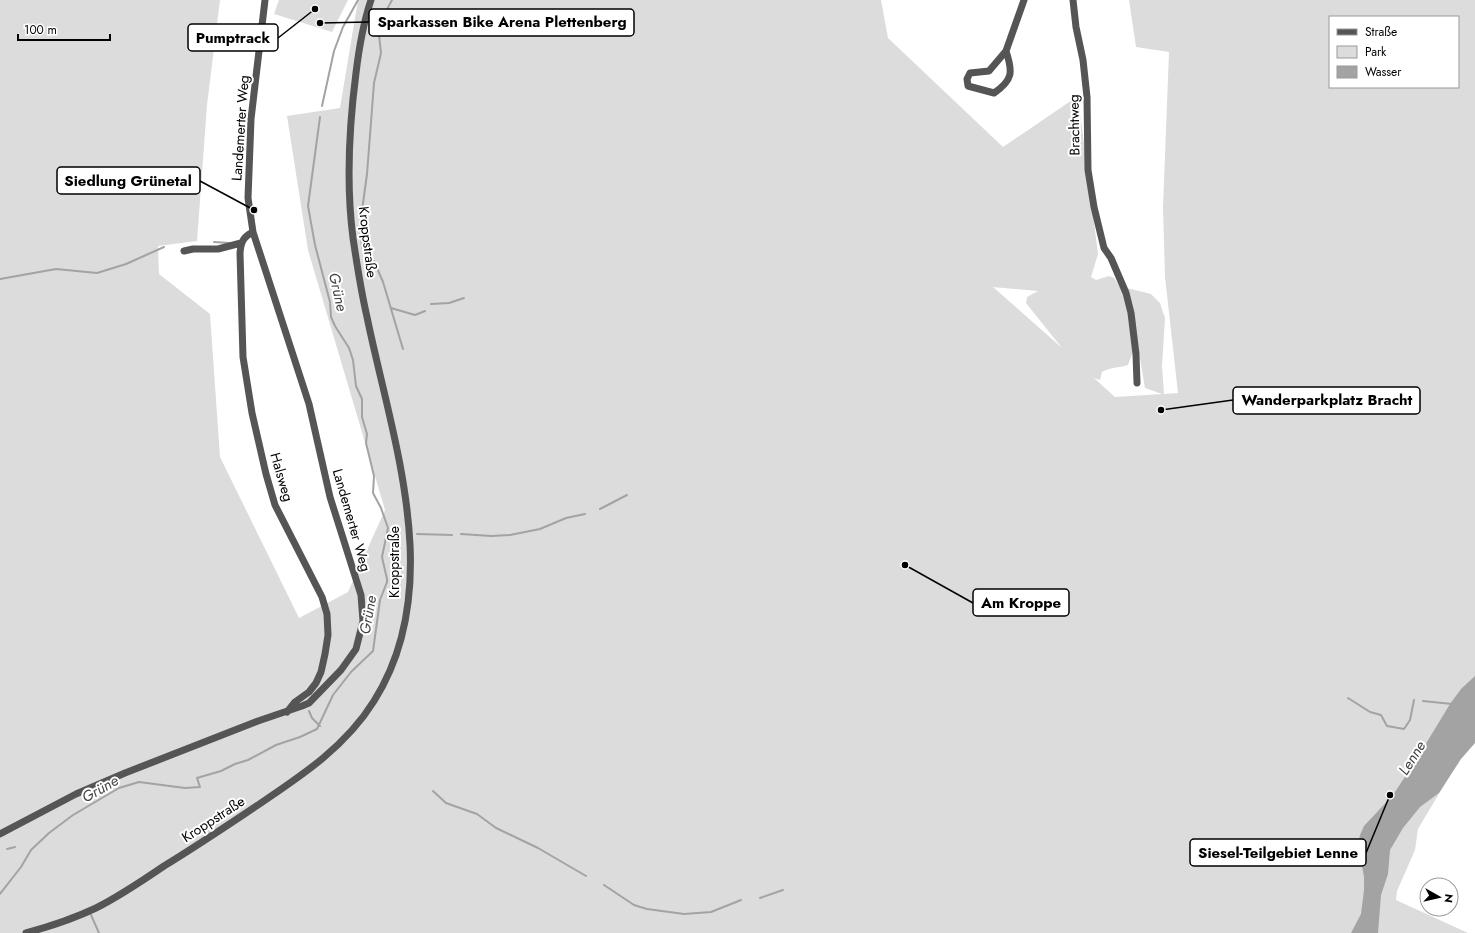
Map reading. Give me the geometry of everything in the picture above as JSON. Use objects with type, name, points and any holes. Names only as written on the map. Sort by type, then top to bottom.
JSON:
[{"type":"street","name":"Landemerter Weg","points":[[0,834],[76,794],[124,773],[258,721],[309,703],[341,670],[356,649],[361,632],[363,612],[362,595],[330,496],[309,404],[253,232],[248,198],[252,119],[265,0]]},
{"type":"street","name":"Kroppstraße","points":[[26,933],[95,908],[117,896],[309,771],[349,735],[361,720],[374,702],[384,684],[400,645],[405,625],[410,573],[408,523],[391,421],[367,318],[353,238],[350,206],[349,170],[353,101],[363,27],[371,0]]},
{"type":"street","points":[[1006,51],[1011,72],[1009,79],[1003,86],[994,93],[968,86],[967,79],[970,73],[989,71],[1006,51],[1024,0]]},
{"type":"street","name":"Brachtweg","points":[[1073,0],[1085,79],[1088,170],[1094,207],[1104,248],[1111,258],[1126,292],[1131,313],[1136,354],[1137,383]]},
{"type":"street","points":[[184,251],[192,249],[218,249],[241,243],[245,236],[253,232]]},
{"type":"street","name":"Halsweg","points":[[241,243],[243,357],[252,413],[266,474],[275,505],[322,597],[327,614],[328,635],[325,654],[316,683],[309,692],[295,702],[286,712]]},
{"type":"green space","points":[[0,0],[220,0],[207,105],[197,241],[158,246],[159,274],[210,314],[220,457],[299,618],[348,592],[385,510],[308,250],[287,116],[340,108],[358,0],[881,0],[888,38],[1003,147],[1078,96],[1098,254],[1091,277],[1096,280],[1109,276],[1114,278],[1119,286],[1151,294],[1160,303],[1165,318],[1162,366],[1164,394],[1178,393],[1165,277],[1163,207],[1169,52],[1136,47],[1129,0],[1475,0],[1475,741],[1459,760],[1418,829],[1415,850],[1397,891],[1396,900],[1419,911],[1419,917],[1433,917],[1468,933],[0,933]],"holes":[[[993,287],[1038,291],[1027,297],[1026,303],[1062,348]],[[1137,341],[1145,388],[1162,394],[1115,397],[1094,378],[1100,380],[1102,372],[1108,369],[1128,365]]]},
{"type":"green space","points":[[279,0],[348,0],[332,32],[274,14]]},
{"type":"water","points":[[1475,676],[1475,743],[1461,759],[1439,793],[1420,807],[1403,828],[1390,850],[1388,874],[1381,895],[1378,933],[1351,933],[1361,914],[1364,890],[1364,877],[1358,844],[1364,826],[1393,795],[1450,704],[1461,689]]},
{"type":"waterway","name":"Grüne","points":[[322,106],[334,51],[343,27],[358,0]]},
{"type":"waterway","points":[[392,0],[378,26],[381,53],[374,83],[367,174],[360,225],[362,247],[365,255],[374,261],[383,282],[403,349]]},
{"type":"waterway","name":"Grüne","points":[[0,894],[21,867],[31,850],[49,833],[73,815],[119,788],[139,782],[185,788],[200,787],[197,778],[221,771],[235,764],[248,760],[276,745],[300,737],[317,729],[333,695],[351,672],[373,651],[380,600],[387,582],[382,557],[388,528],[381,508],[373,493],[374,476],[366,443],[367,434],[362,417],[362,399],[356,386],[353,360],[349,348],[331,317],[330,302],[315,245],[308,206],[320,117]]},
{"type":"waterway","points":[[214,242],[229,243]]},
{"type":"waterway","points":[[0,279],[56,269],[97,273],[126,264],[164,247]]},
{"type":"waterway","points":[[431,304],[449,303],[464,298]]},
{"type":"waterway","points":[[391,308],[415,315],[425,311]]},
{"type":"waterway","points":[[600,509],[627,495]]},
{"type":"waterway","points":[[461,534],[491,536],[510,535],[540,529],[566,518],[585,514]]},
{"type":"waterway","points":[[417,534],[452,535]]},
{"type":"waterway","points":[[387,536],[398,535]]},
{"type":"waterway","points":[[1348,698],[1370,712],[1381,715],[1387,726],[1404,729],[1410,720],[1414,700]]},
{"type":"waterway","points":[[1423,701],[1452,704]]},
{"type":"waterway","points":[[309,711],[312,718],[320,726]]},
{"type":"waterway","points":[[433,791],[446,803],[477,814],[496,828],[538,848],[586,876]]},
{"type":"waterway","points":[[7,849],[15,847]]},
{"type":"waterway","points":[[604,885],[634,905],[647,909],[684,914],[711,912],[741,900]]},
{"type":"waterway","points":[[760,898],[783,890]]},
{"type":"waterway","points":[[91,915],[99,933]]},
{"type":"place","name":"Pumptrack","points":[[315,9]]},
{"type":"place","name":"Sparkassen Bike Arena Plettenberg","points":[[320,23]]},
{"type":"place","name":"Siedlung Grünetal","points":[[254,210]]},
{"type":"place","name":"Wanderparkplatz Bracht","points":[[1161,410]]},
{"type":"place","name":"Am Kroppe","points":[[905,565]]},
{"type":"place","name":"Siesel-Teilgebiet Lenne","points":[[1390,795]]},
{"type":"water label","name":"Lenne","points":[[1412,758]]}]
